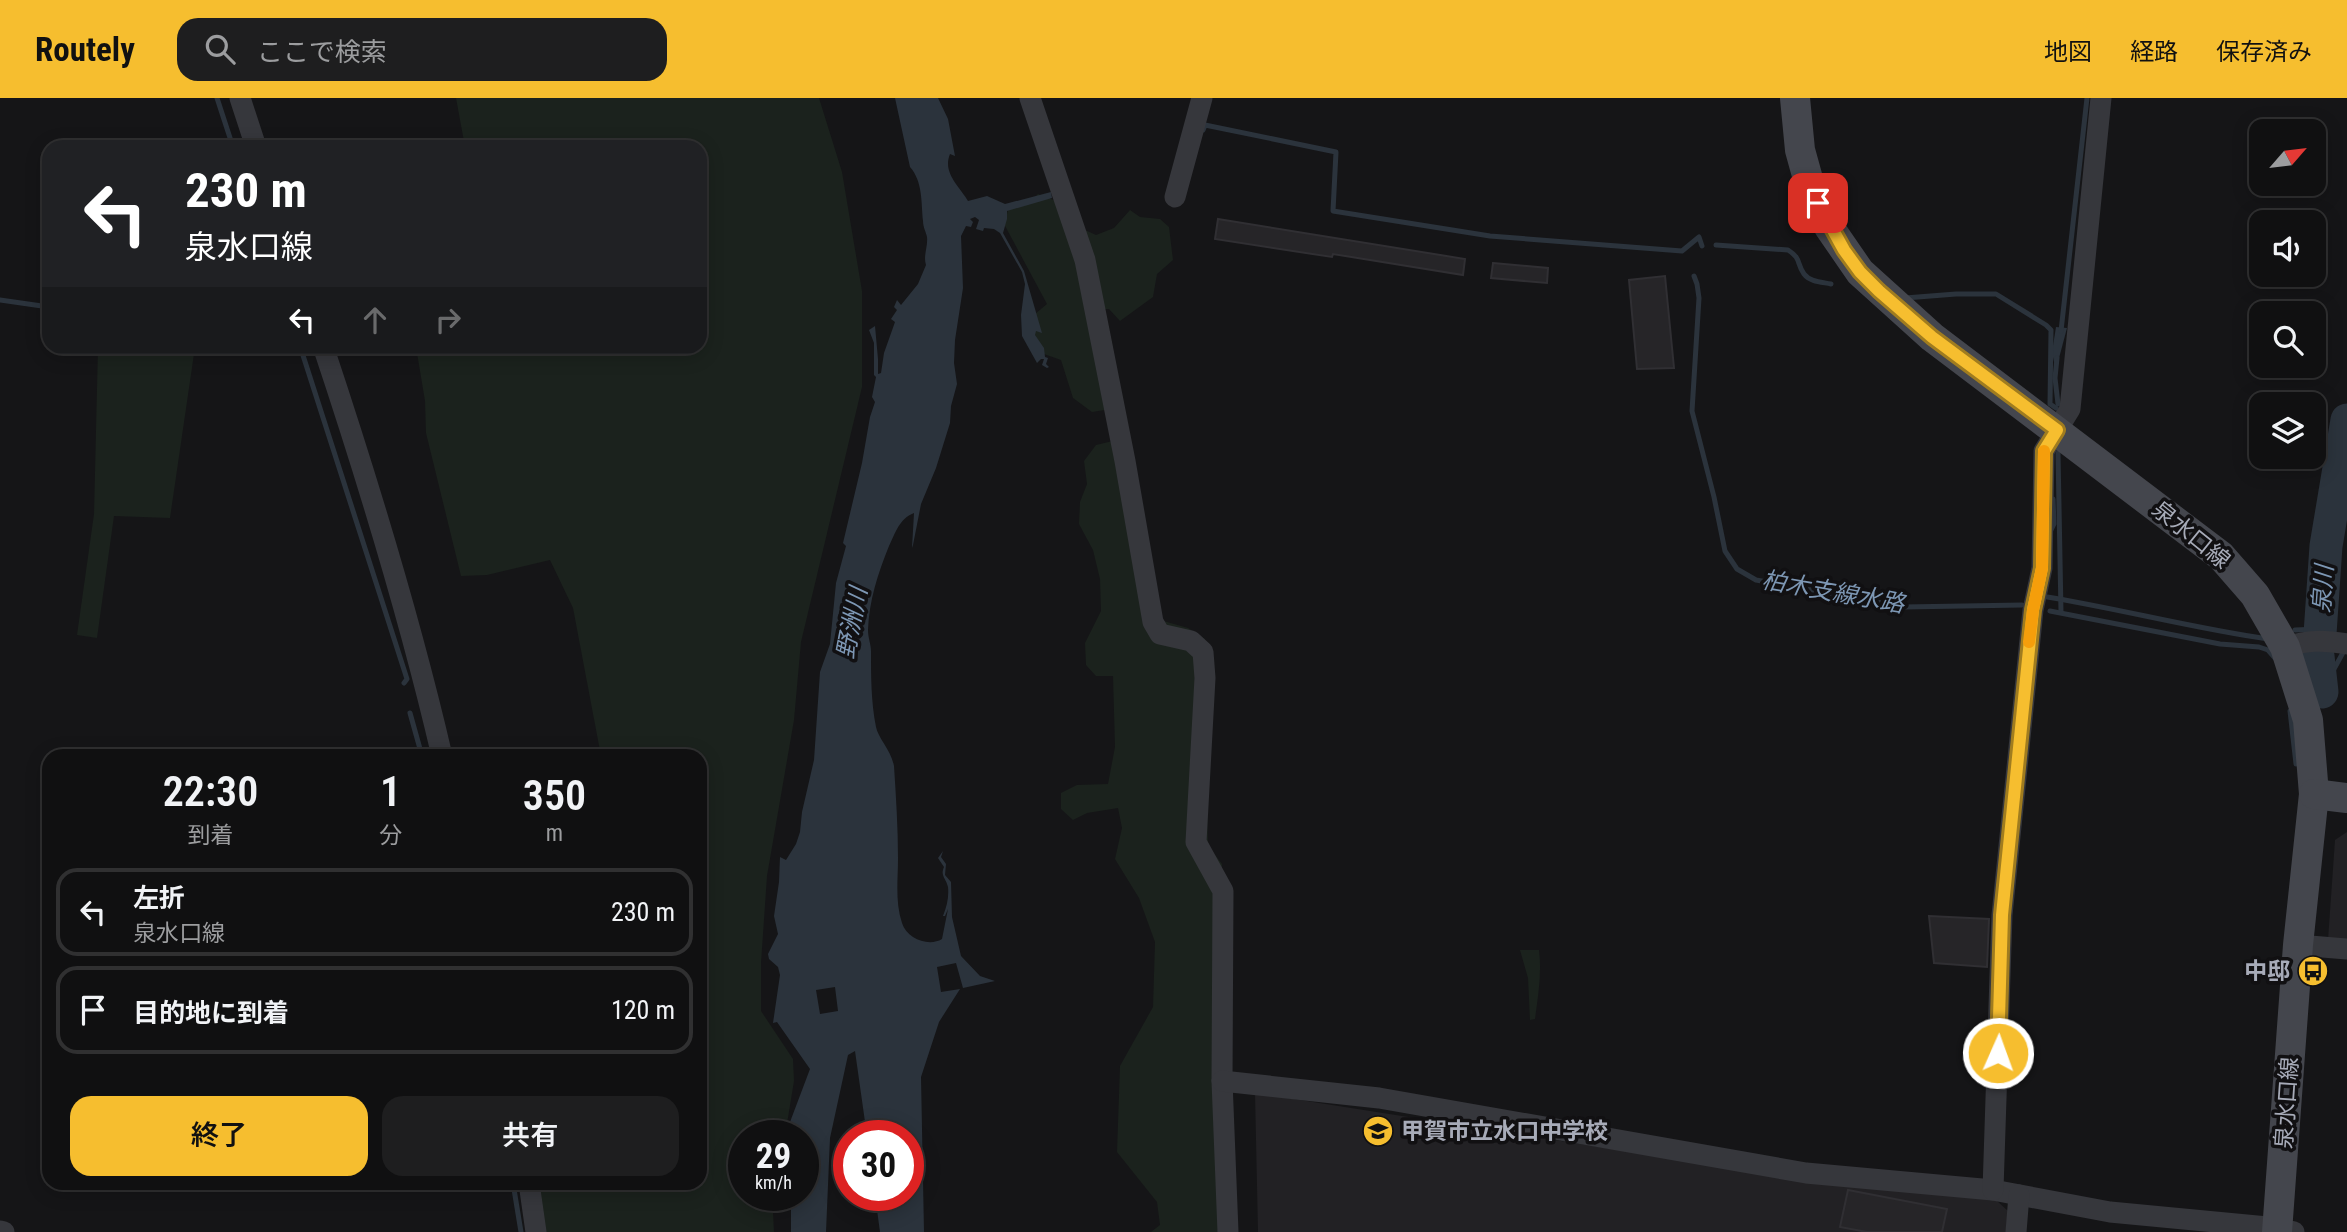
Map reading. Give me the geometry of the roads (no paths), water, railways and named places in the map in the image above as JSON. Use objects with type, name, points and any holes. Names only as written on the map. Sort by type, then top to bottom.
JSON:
[{"type":"main road","name":"泉水口線","points":[[1795,98],[1800,150],[1808,179],[1829,227],[1860,272],[1932,337],[2221,556],[2255,594],[2285,648],[2308,720],[2314,794],[2298,945],[2283,1231]]},
{"type":"main road","points":[[2314,794],[2347,798]]},
{"type":"street","points":[[240,98],[254,140]]},
{"type":"street","points":[[1030,98],[1085,260],[1125,461],[1153,622],[1160,634],[1192,641],[1203,652],[1205,678],[1196,842],[1223,891],[1222,1081],[1228,1232]]},
{"type":"street","points":[[1175,197],[1202,98]]},
{"type":"street","points":[[1993,1190],[2002,915],[2033,610],[2042,568],[2044,451],[2070,409],[2101,98]]},
{"type":"street","points":[[326,354],[366,473],[440,749]]},
{"type":"street","points":[[2285,648],[2303,641],[2325,640],[2347,644]]},
{"type":"street","points":[[2298,945],[2347,949]]},
{"type":"street","points":[[1222,1081],[1380,1098],[1806,1172],[1993,1190],[2110,1212],[2283,1231]]},
{"type":"street","points":[[529,1190],[536,1232]]},
{"type":"street","points":[[2015,1232],[2019,1195]]},
{"type":"water","name":"野洲川","points":[[895,98],[938,98],[948,119],[955,156],[950,154],[948,161],[950,174],[968,201],[987,196],[1005,204],[1051,192],[1052,198],[1007,211],[1003,233],[1024,271],[1042,333],[1036,331],[1035,335],[1044,348],[1045,357],[1048,358],[1047,368],[1042,365],[1044,359],[1037,363],[1022,336],[1021,315],[1025,284],[1022,272],[1000,233],[994,229],[976,229],[979,220],[975,217],[970,219],[973,222],[971,227],[966,226],[961,236],[963,288],[955,340],[957,384],[950,423],[921,504],[912,548],[914,513],[901,522],[889,546],[875,587],[869,619],[874,718],[877,731],[894,766],[898,899],[902,923],[913,937],[919,940],[931,942],[942,939],[948,909],[943,916],[948,887],[943,875],[944,867],[938,858],[943,851],[941,857],[946,864],[945,875],[951,882],[952,917],[961,956],[980,976],[995,981],[963,988],[956,963],[937,967],[941,992],[960,989],[939,1022],[921,1077],[922,1120],[865,1120],[855,1051],[848,1055],[830,1138],[826,1232],[791,1232],[791,1211],[819,1211],[819,1120],[791,1120],[810,1069],[777,1022],[773,1023],[780,975],[778,967],[769,959],[768,954],[778,934],[774,916],[780,857],[786,860],[796,844],[814,760],[820,672],[830,644],[836,583],[846,546],[843,543],[875,402],[872,397],[876,377],[874,343],[869,330],[875,326],[878,374],[881,373],[884,353],[895,322],[891,319],[897,310],[894,307],[897,300],[901,305],[918,284],[926,265],[927,237],[923,223],[921,192],[910,167]],"holes":[[[835,987],[838,1011],[820,1014],[816,990]]]},
{"type":"water","points":[[2056,327],[2067,328],[2058,362],[2054,362],[2052,352]]},
{"type":"water","points":[[877,1211],[924,1211],[924,1232],[880,1232]]},
{"type":"waterway","points":[[217,98],[231,140]]},
{"type":"waterway","points":[[2061,331],[2087,98]]},
{"type":"waterway","points":[[1203,130],[1205,125],[1336,152],[1333,211],[1490,236],[1682,251],[1699,237],[1702,246]]},
{"type":"waterway","points":[[1716,245],[1788,250],[1795,256],[1809,279],[1831,284]]},
{"type":"waterway","name":"柏木支線水路","points":[[1694,276],[1699,298],[1692,411],[1725,551],[1737,569],[1756,580],[1904,607],[2022,605]]},
{"type":"waterway","points":[[1905,298],[1996,294],[2046,325],[2051,330],[2050,404],[2056,408]]},
{"type":"waterway","points":[[0,300],[42,306]]},
{"type":"waterway","points":[[303,354],[407,679],[404,683]]},
{"type":"waterway","points":[[2057,358],[2055,378],[2058,404]]},
{"type":"waterway","name":"泉川","points":[[2320,634],[2326,546],[2347,420]]},
{"type":"waterway","points":[[2058,453],[2061,612]]},
{"type":"waterway","points":[[2051,530],[2054,524],[2053,499]]},
{"type":"waterway","points":[[2041,596],[2268,639]]},
{"type":"waterway","name":"柏木支線水路","points":[[2050,611],[2220,644],[2259,647],[2268,650],[2275,658]]},
{"type":"waterway","points":[[2295,630],[2320,629]]},
{"type":"waterway","name":"柏木支線水路","points":[[2317,680],[2328,680],[2345,649]]},
{"type":"waterway","name":"泉川","points":[[2318,656],[2322,692]]},
{"type":"waterway","points":[[2290,711],[2296,764]]},
{"type":"waterway","points":[[410,713],[420,749]]},
{"type":"waterway","points":[[514,1190],[521,1232]]},
{"type":"place","name":"中邸","points":[[2313,971]]},
{"type":"place","name":"甲賀市立水口中学校","points":[[1378,1131]]}]
